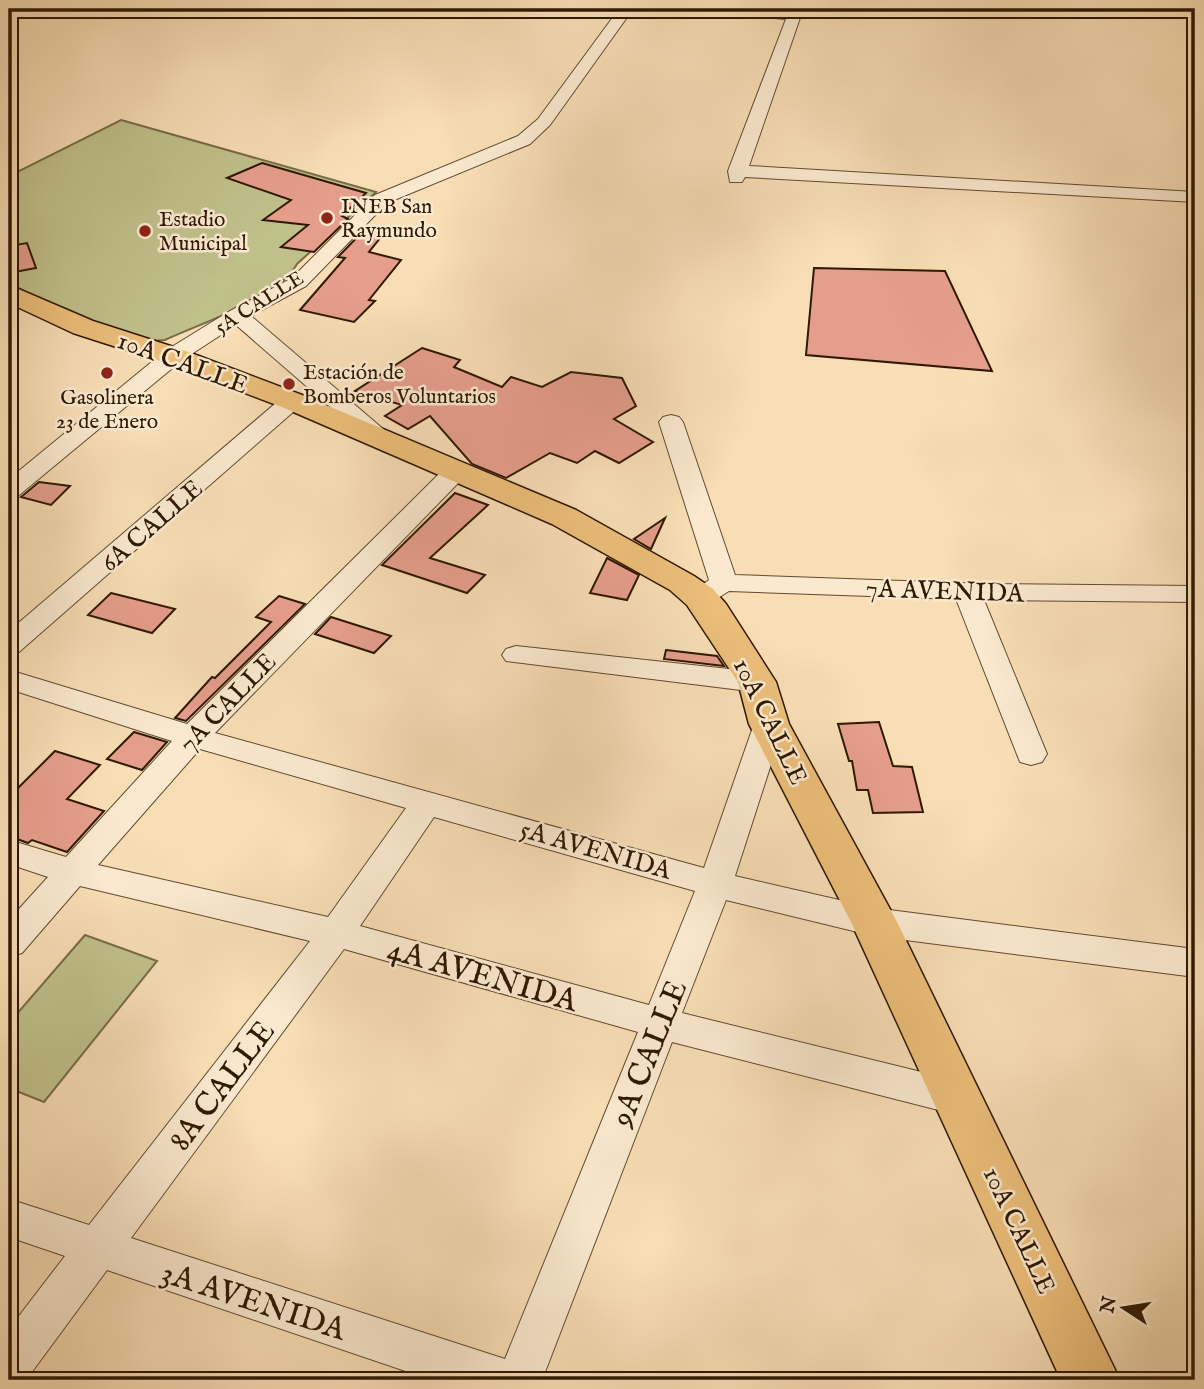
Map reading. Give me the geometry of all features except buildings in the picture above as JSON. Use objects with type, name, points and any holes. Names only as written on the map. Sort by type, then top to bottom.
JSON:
[{"type":"main road","name":"10A CALLE","points":[[9,293],[83,327],[173,356],[292,401],[564,517],[682,583],[712,590],[713,612],[757,682],[769,724],[874,922],[1091,1380]]},
{"type":"street","name":"5A CALLE","points":[[9,491],[173,356],[237,315],[299,282],[381,199],[524,140],[544,122],[626,9]]},
{"type":"street","points":[[714,9],[794,15],[736,175],[1195,197]]},
{"type":"street","points":[[237,315],[381,439]]},
{"type":"street","name":"6A CALLE","points":[[9,646],[292,401]]},
{"type":"street","points":[[671,422],[712,590]]},
{"type":"street","name":"7A CALLE","points":[[9,943],[70,871],[193,737],[456,471]]},
{"type":"street","name":"7A AVENIDA","points":[[712,590],[966,590],[1195,594]]},
{"type":"street","points":[[966,590],[1031,754]]},
{"type":"street","points":[[516,655],[757,682]]},
{"type":"street","name":"5A AVENIDA","points":[[9,679],[193,737],[715,884],[874,922],[1195,963]]},
{"type":"street","name":"9A CALLE","points":[[519,1380],[715,884],[769,724]]},
{"type":"street","name":"8A CALLE","points":[[9,1365],[336,933],[428,801]]},
{"type":"street","name":"4A AVENIDA","points":[[9,852],[70,871],[336,933],[659,1023],[958,1098]]},
{"type":"street","name":"3A AVENIDA","points":[[9,1218],[499,1380]]},
{"type":"green space","points":[[121,120],[376,192],[273,288],[218,318],[165,340],[152,341],[61,311],[9,283],[9,176]]},
{"type":"green space","points":[[85,935],[157,961],[44,1102],[9,1088],[9,1023]]},
{"type":"place","name":"INEB San Raymundo","points":[[327,218]]},
{"type":"place","name":"Estadio Municipal","points":[[145,231]]},
{"type":"place","name":"Gasolinera 23 de Enero","points":[[107,373]]},
{"type":"place","name":"Estación de Bomberos Voluntarios","points":[[289,384]]}]
